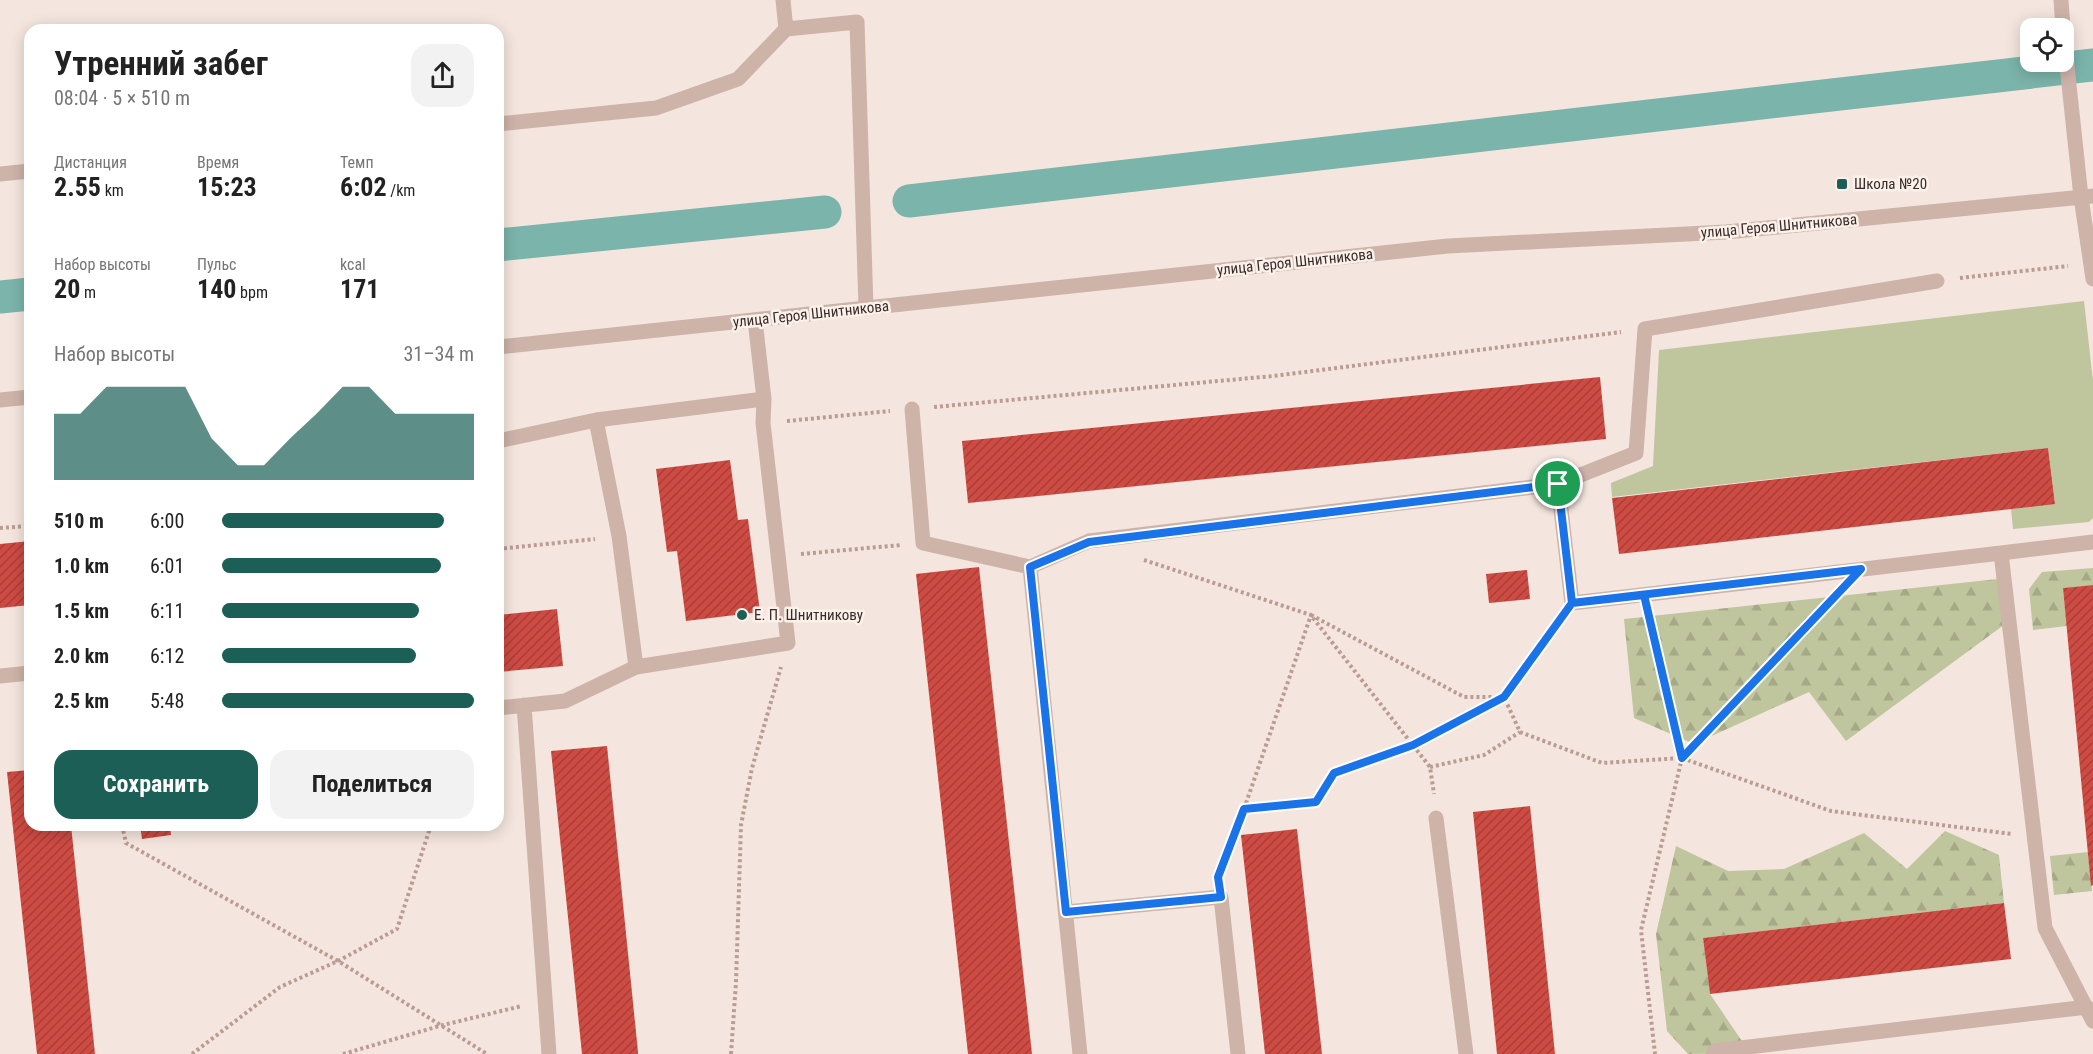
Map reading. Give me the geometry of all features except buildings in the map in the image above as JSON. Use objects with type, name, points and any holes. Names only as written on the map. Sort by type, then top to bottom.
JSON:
[{"type":"street","points":[[783,0],[786,29]]},
{"type":"street","points":[[2061,0],[2062,18]]},
{"type":"street","points":[[504,123],[656,108],[738,79],[786,29],[857,22],[866,308]]},
{"type":"street","points":[[2067,72],[2072,115],[2087,196],[2093,279]]},
{"type":"street","points":[[0,174],[24,172]]},
{"type":"street","name":"улица Героя Шнитникова","points":[[504,346],[1448,246],[1726,232],[2087,196]]},
{"type":"street","points":[[912,409],[923,543],[1030,567],[1089,542],[1558,484],[1636,453],[1646,329],[1937,281]]},
{"type":"street","points":[[504,707],[565,701],[636,667],[788,643],[780,556],[763,423],[764,399],[755,320]]},
{"type":"street","points":[[0,400],[24,398]]},
{"type":"street","points":[[504,440],[596,420],[764,399]]},
{"type":"street","points":[[596,420],[619,536],[636,667]]},
{"type":"street","points":[[1558,484],[1572,603],[2093,542]]},
{"type":"street","points":[[1713,1054],[1715,1051],[2090,1014],[2045,928],[2001,553]]},
{"type":"street","points":[[1030,567],[1080,1054]]},
{"type":"street","points":[[0,676],[24,674]]},
{"type":"street","points":[[524,705],[549,1054]]},
{"type":"street","points":[[1436,818],[1466,1054]]},
{"type":"street","points":[[1066,912],[1221,897],[1238,1054]]},
{"type":"path","points":[[1937,281],[2091,263]]},
{"type":"path","points":[[1089,393],[1273,376],[1646,329]]},
{"type":"path","points":[[0,528],[24,526]]},
{"type":"path","points":[[504,548],[619,536]]},
{"type":"path","points":[[780,556],[923,543]]},
{"type":"path","points":[[1133,556],[1311,615],[1464,698],[1504,697]]},
{"type":"path","points":[[1682,758],[1861,569]]},
{"type":"path","points":[[1644,595],[1682,758],[1641,930],[1655,1054]]},
{"type":"path","points":[[1244,809],[1316,802],[1334,773],[1413,745],[1504,697],[1572,603]]},
{"type":"path","points":[[1311,615],[1430,767],[1436,818]]},
{"type":"path","points":[[1221,897],[1218,877],[1311,615]]},
{"type":"path","points":[[731,1054],[736,982],[741,825],[752,768],[788,643]]},
{"type":"path","points":[[1504,697],[1520,732],[1602,763],[1682,758],[1831,811],[2034,837]]},
{"type":"path","points":[[1430,767],[1484,755],[1520,732]]},
{"type":"path","points":[[123,831],[126,843],[338,961],[487,1054]]},
{"type":"path","points":[[192,1054],[280,987],[338,961],[397,929],[429,831]]},
{"type":"path","points":[[343,1054],[443,1025],[546,1001]]},
{"type":"green space","points":[[2084,301],[2093,381],[2093,518],[2089,522],[2013,529],[2011,509],[2055,503],[2048,448],[1612,497],[1611,483],[1653,466],[1659,350]]},
{"type":"green space","points":[[2093,568],[2093,585],[2063,588],[2067,626],[2033,630],[2029,589],[2042,572]]},
{"type":"green space","points":[[2007,578],[2012,619],[1846,741],[1809,692],[1694,744],[1634,718],[1624,619]]},
{"type":"green space","points":[[1945,831],[1999,855],[2004,903],[1703,938],[1710,994],[1750,1053],[1688,1054],[1667,1031],[1656,934],[1676,846],[1728,871],[1784,869],[1864,833],[1907,869]]},
{"type":"green space","points":[[2088,852],[2092,891],[2054,895],[2050,856]]},
{"type":"waterway","points":[[909,201],[2093,65]]},
{"type":"waterway","points":[[504,244],[825,212]]},
{"type":"waterway","points":[[0,297],[24,295]]},
{"type":"place","name":"Школа №20","points":[[1842,184]]},
{"type":"place","name":"Е. П. Шнитникову","points":[[742,615]]},
{"type":"route","points":[[1558,484],[1089,542],[1030,567],[1066,912],[1221,897],[1218,877],[1244,809],[1316,802],[1334,773],[1413,745],[1504,697],[1572,603],[1861,569],[1682,758],[1644,595],[1572,603],[1558,484]]}]
